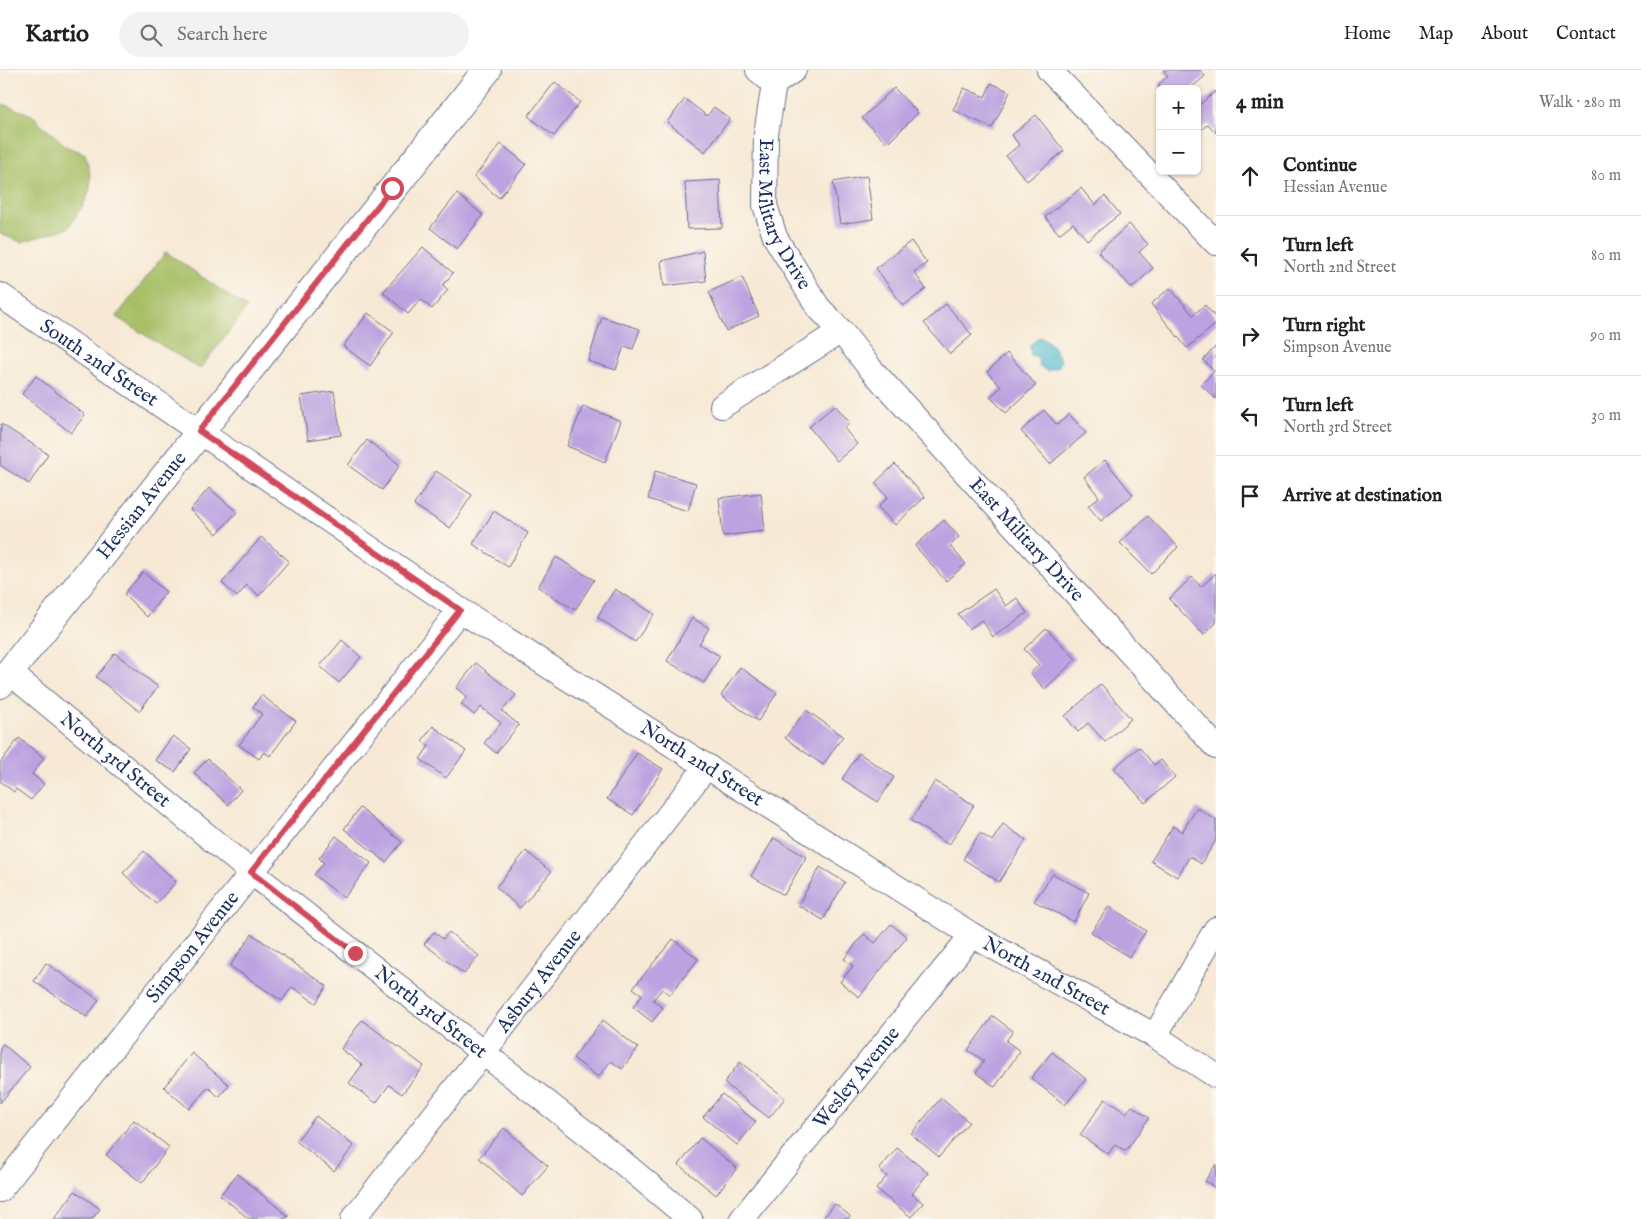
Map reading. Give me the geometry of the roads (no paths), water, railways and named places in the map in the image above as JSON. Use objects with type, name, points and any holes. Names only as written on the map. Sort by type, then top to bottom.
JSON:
[{"type":"street","name":"Hessian Avenue","points":[[4,678],[487,70]]},
{"type":"street","points":[[766,77],[794,70]]},
{"type":"street","points":[[1049,70],[1216,243]]},
{"type":"street","name":"East Military Drive","points":[[766,77],[765,205],[774,236],[818,307],[841,331],[870,368],[1216,747]]},
{"type":"street","name":"South 2nd Street","points":[[0,295],[199,431]]},
{"type":"street","points":[[722,406],[841,331]]},
{"type":"street","name":"North 2nd Street","points":[[199,431],[460,610],[972,934],[1155,1036],[1216,1076]]},
{"type":"street","name":"Simpson Avenue","points":[[0,1190],[460,610]]},
{"type":"street","name":"North 3rd Street","points":[[4,678],[604,1147],[690,1219]]},
{"type":"street","name":"Asbury Avenue","points":[[353,1219],[707,766]]},
{"type":"street","points":[[1155,1036],[1216,929]]},
{"type":"street","name":"Wesley Avenue","points":[[742,1219],[972,934]]},
{"type":"water","points":[[1040,337],[1056,350],[1061,362],[1058,367],[1047,371],[1040,367],[1037,356],[1031,356],[1030,345]]}]
